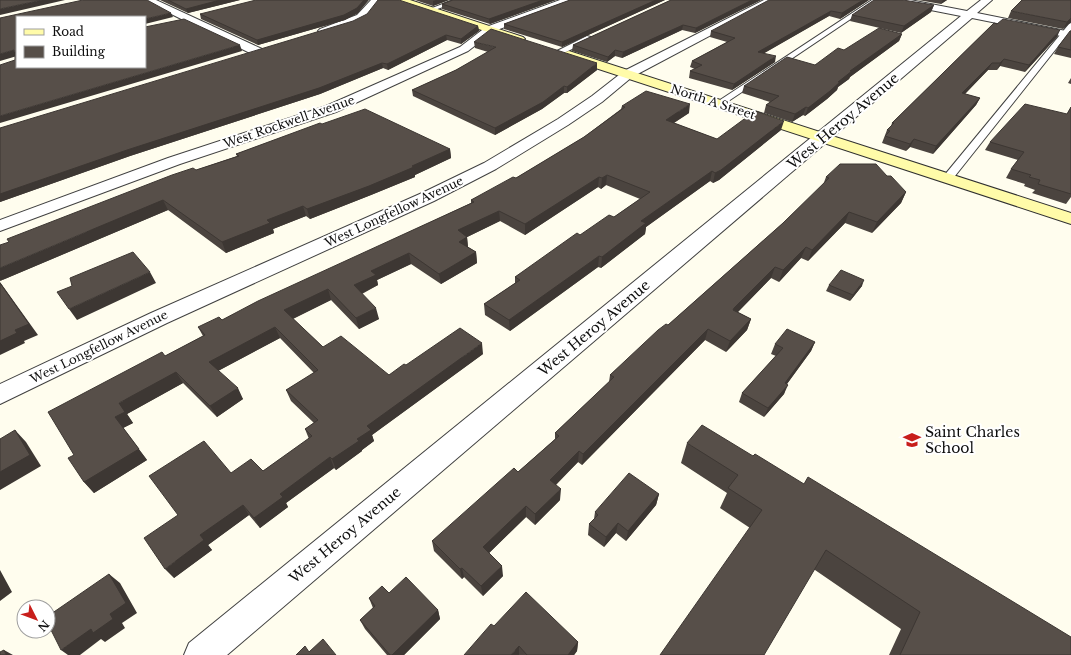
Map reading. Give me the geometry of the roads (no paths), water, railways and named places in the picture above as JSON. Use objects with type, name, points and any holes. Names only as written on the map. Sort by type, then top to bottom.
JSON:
[{"type":"street","points":[[148,0],[258,52]]},
{"type":"street","points":[[312,35],[350,23],[363,16],[376,0]]},
{"type":"street","points":[[400,0],[532,43]]},
{"type":"street","name":"West Rockwell Avenue","points":[[0,226],[174,161],[331,109],[464,49],[490,30],[569,0]]},
{"type":"street","name":"West Longfellow Avenue","points":[[0,395],[159,318],[428,198],[490,166],[563,122],[628,74],[772,0]]},
{"type":"street","points":[[895,0],[969,15],[1069,31]]},
{"type":"street","name":"West Heroy Avenue","points":[[201,655],[987,0]]},
{"type":"street","points":[[173,22],[201,14]]},
{"type":"street","points":[[243,56],[273,47]]},
{"type":"street","name":"North A Street","points":[[545,47],[1071,219]]},
{"type":"lane","points":[[430,10],[459,0]]},
{"type":"lane","points":[[718,104],[876,0]]},
{"type":"lane","points":[[947,179],[1069,31]]},
{"type":"lane","points":[[559,52],[595,36]]},
{"type":"place","name":"Saint Charles School","points":[[912,440]]}]
